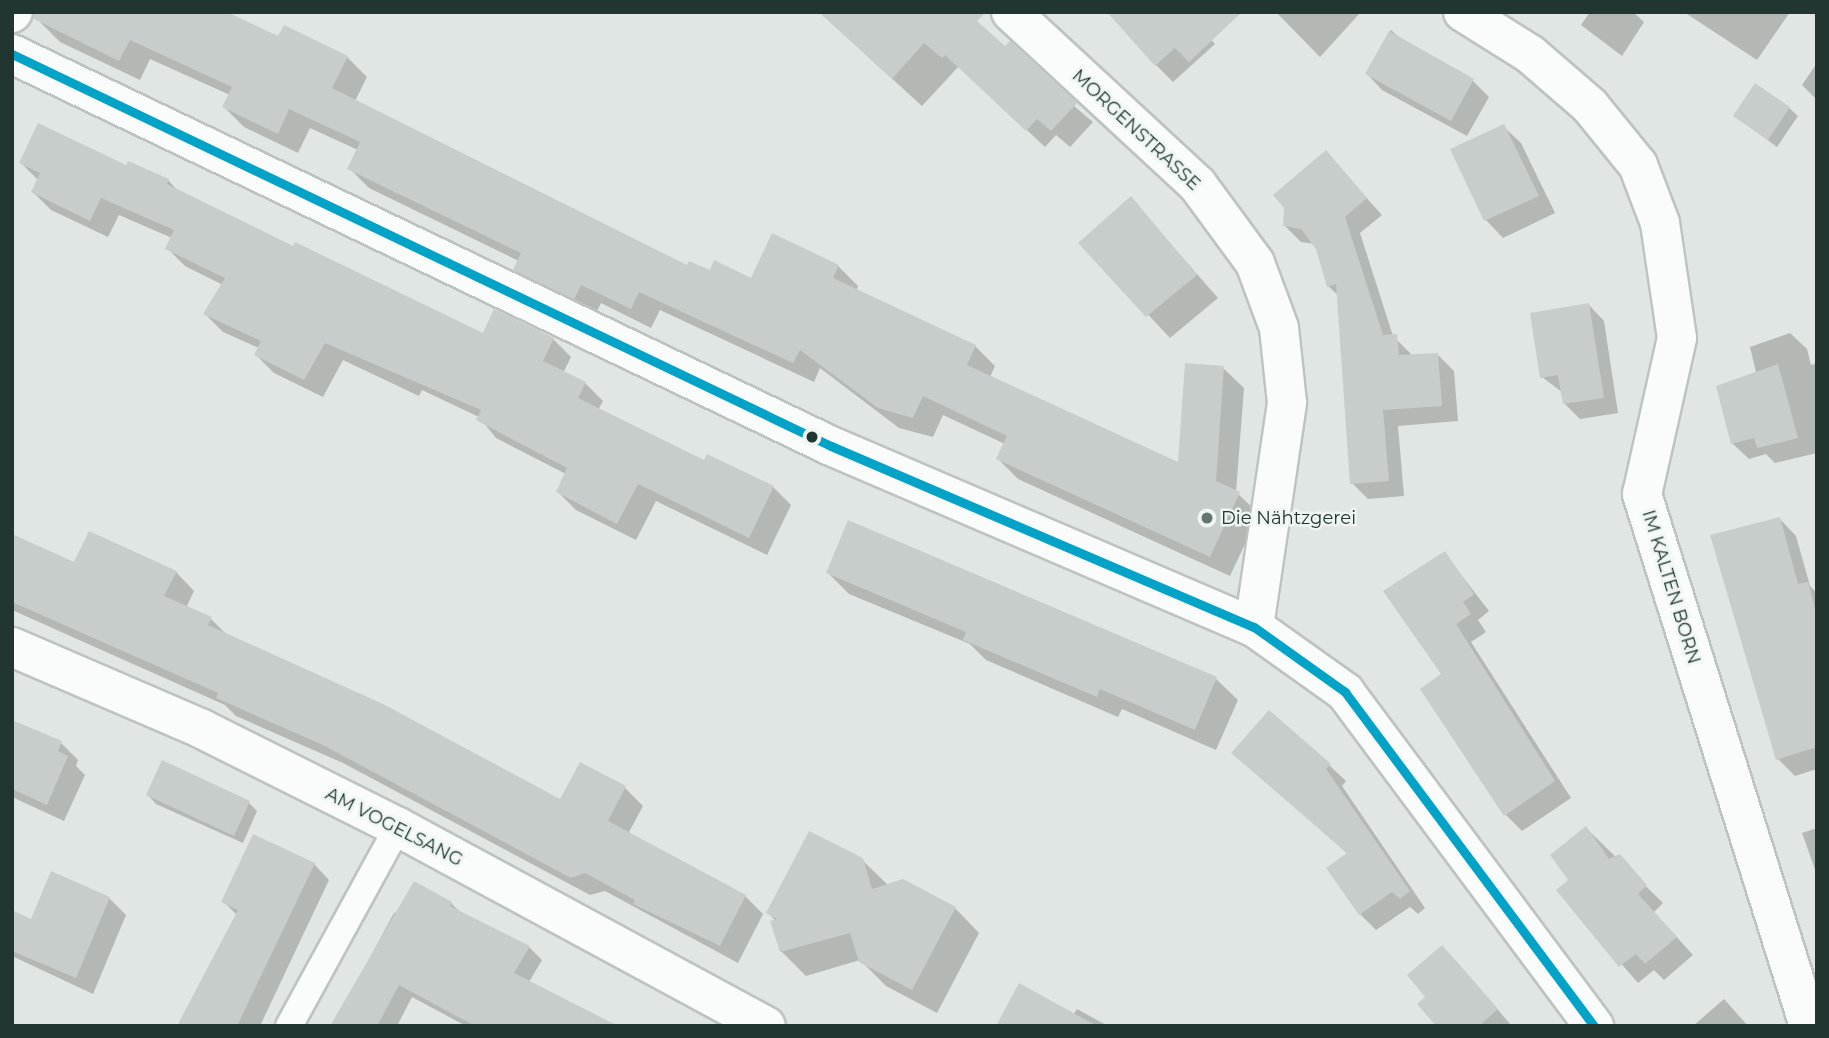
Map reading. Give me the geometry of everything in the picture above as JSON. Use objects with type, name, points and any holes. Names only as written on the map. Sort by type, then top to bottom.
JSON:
[{"type":"street","name":"MORGENSTRASSE","points":[[1011,12],[1197,184],[1255,264],[1279,328],[1287,403],[1254,627]]},
{"type":"street","name":"IM KALTEN BORN","points":[[1463,12],[1530,54],[1590,106],[1638,165],[1660,223],[1674,294],[1677,338],[1642,494],[1809,1026]]},
{"type":"street","points":[[12,54],[831,446],[1254,627],[1345,692],[1594,1026]]},
{"type":"street","name":"AM VOGELSANG","points":[[12,647],[202,729],[398,827],[766,1026]]},
{"type":"lane","points":[[289,1026],[398,827]]},
{"type":"building","points":[[34,12],[227,12],[278,36],[284,25],[348,56],[332,88],[687,265],[689,261],[710,270],[714,260],[751,278],[772,233],[839,265],[833,278],[976,345],[967,365],[1178,462],[1185,363],[1224,366],[1216,481],[1240,492],[1210,557],[996,459],[1007,436],[923,396],[913,418],[878,408],[800,350],[793,363],[639,292],[631,309],[581,285],[574,299],[513,270],[521,253],[347,169],[360,142],[289,109],[278,134],[222,107],[232,87],[130,40],[119,61],[34,19]]},
{"type":"building","points":[[819,12],[986,12],[977,21],[1005,46],[1010,41],[1077,103],[1051,131],[1037,119],[1026,131],[945,55],[942,58],[924,43],[892,79]]},
{"type":"building","points":[[1107,12],[1242,12],[1189,62],[1175,48],[1155,66]]},
{"type":"building","points":[[1389,31],[1474,79],[1451,121],[1365,74]]},
{"type":"building","points":[[1755,83],[1790,107],[1768,140],[1733,116]]},
{"type":"building","points":[[38,123],[126,165],[128,161],[169,179],[167,184],[293,246],[295,242],[483,333],[494,309],[554,338],[543,361],[586,382],[578,398],[704,460],[707,454],[774,486],[749,538],[638,484],[617,524],[556,492],[567,468],[476,420],[481,410],[325,343],[304,380],[254,355],[261,341],[203,314],[225,278],[165,249],[174,230],[101,198],[90,221],[31,192],[40,173],[19,163]]},
{"type":"building","points":[[1504,124],[1539,196],[1484,221],[1450,149]]},
{"type":"building","points":[[1326,150],[1367,198],[1345,217],[1383,335],[1397,334],[1399,355],[1438,353],[1442,406],[1383,410],[1389,481],[1350,484],[1336,284],[1327,287],[1316,249],[1301,229],[1283,226],[1284,208],[1273,195]]},
{"type":"building","points":[[1131,196],[1197,275],[1146,317],[1078,243]]},
{"type":"building","points":[[1589,303],[1604,398],[1563,404],[1558,375],[1540,378],[1530,313]]},
{"type":"building","points":[[1778,364],[1798,438],[1757,448],[1754,438],[1731,444],[1716,386]]},
{"type":"building","points":[[1780,517],[1798,584],[1808,582],[1817,616],[1817,747],[1776,760],[1710,535]]},
{"type":"building","points":[[848,520],[1217,677],[1195,730],[1100,689],[1097,697],[963,640],[966,632],[826,573]]},
{"type":"building","points":[[89,531],[177,571],[164,596],[212,617],[208,625],[383,704],[560,799],[580,762],[626,786],[608,821],[746,895],[720,946],[633,904],[635,900],[585,873],[571,878],[323,745],[216,698],[218,693],[12,602],[12,534],[74,562]]},
{"type":"building","points":[[1445,551],[1474,594],[1463,602],[1471,614],[1456,624],[1555,781],[1504,816],[1420,689],[1441,674],[1383,591]]},
{"type":"building","points":[[1269,710],[1331,764],[1326,769],[1410,891],[1400,899],[1392,892],[1359,915],[1326,868],[1347,853],[1231,753]]},
{"type":"building","points":[[12,720],[62,741],[58,751],[68,756],[47,805],[12,789]]},
{"type":"building","points":[[162,760],[250,801],[234,836],[146,795]]},
{"type":"building","points":[[1586,826],[1609,859],[1620,854],[1647,885],[1638,894],[1677,937],[1645,964],[1636,954],[1619,967],[1556,890],[1568,880],[1550,855]]},
{"type":"building","points":[[809,831],[863,858],[872,889],[903,879],[956,907],[912,990],[859,962],[850,933],[780,952],[770,921],[777,919],[766,913]]},
{"type":"building","points":[[253,834],[315,863],[237,1026],[177,1026],[238,910],[221,902]]},
{"type":"building","points":[[51,871],[110,897],[76,978],[12,951],[12,910],[31,919]]},
{"type":"building","points":[[414,881],[452,902],[450,906],[530,946],[514,973],[618,1026],[475,1026],[399,985],[377,1026],[330,1026]]},
{"type":"building","points":[[1442,945],[1498,1009],[1479,1026],[1436,1026],[1417,1004],[1425,997],[1407,975]]},
{"type":"building","points":[[1019,983],[1097,1026],[996,1026]]},
{"type":"transit line","points":[[12,54],[831,446],[1254,627],[1345,692],[1594,1026]]},
{"type":"place","name":"Die Nähtzgerei","points":[[1207,518]]}]
